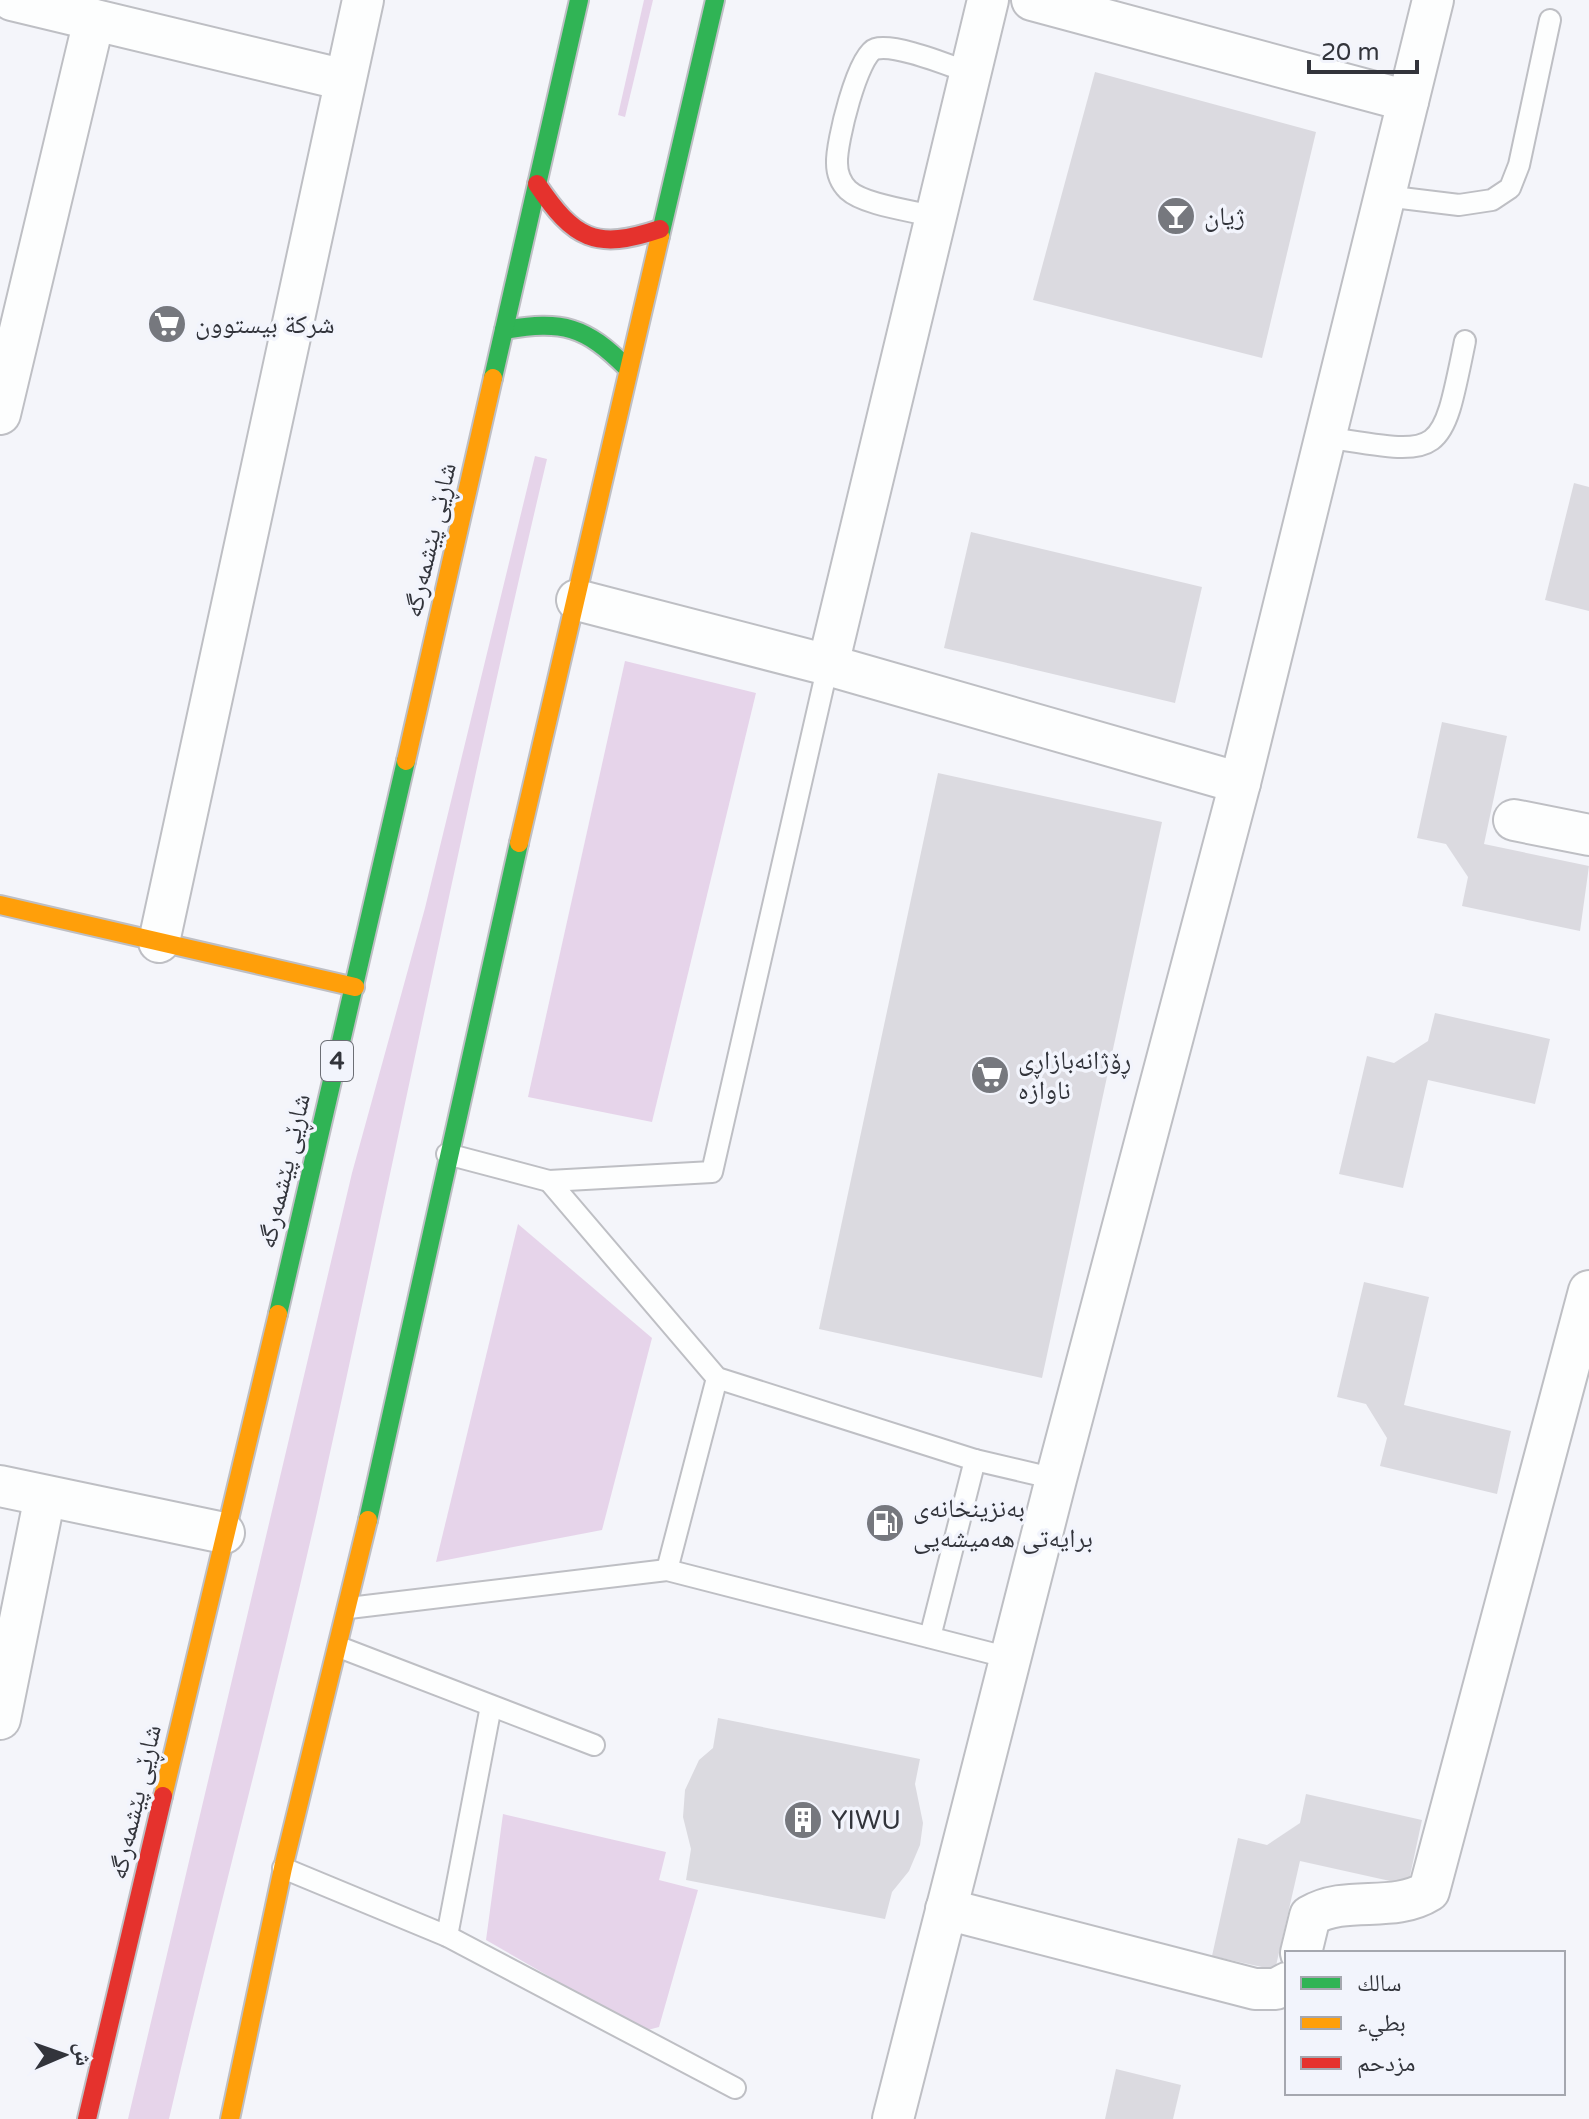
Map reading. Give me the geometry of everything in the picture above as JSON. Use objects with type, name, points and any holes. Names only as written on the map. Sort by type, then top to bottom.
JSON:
[{"type":"main road","name":"شاڕێی پێشمەرگە","points":[[87,2119],[355,987],[579,0]]},
{"type":"main road","points":[[230,2119],[283,1868],[349,1608],[447,1154],[577,600],[627,368],[715,0]]},
{"type":"main road","points":[[537,184],[562,224],[584,238],[611,242],[635,239],[660,229]]},
{"type":"main road","points":[[504,330],[544,322],[575,327],[600,340],[627,368]]},
{"type":"main road","points":[[0,905],[355,987]]},
{"type":"street","points":[[12,0],[345,80]]},
{"type":"street","points":[[159,942],[363,0]]},
{"type":"street","points":[[828,665],[988,0]]},
{"type":"street","points":[[1032,0],[1408,101]]},
{"type":"street","points":[[893,2119],[1056,1479],[1240,783],[1433,0]]},
{"type":"street","points":[[0,414],[94,20]]},
{"type":"street","points":[[577,600],[828,665],[1240,783]]},
{"type":"street","points":[[1514,820],[1589,835]]},
{"type":"street","points":[[1301,1951],[1310,1916],[1328,1905],[1411,1902],[1429,1891],[1589,1291]]},
{"type":"street","points":[[0,1486],[224,1533]]},
{"type":"street","points":[[0,1719],[45,1496]]},
{"type":"street","points":[[946,1909],[1255,1989],[1276,1989],[1285,1984]]},
{"type":"lane","points":[[1385,196],[1459,205],[1492,200],[1510,188],[1519,165],[1550,20]]},
{"type":"lane","points":[[936,217],[850,192],[838,178],[840,145],[863,58],[875,49],[893,48],[971,73]]},
{"type":"lane","points":[[1325,437],[1403,450],[1424,447],[1442,431],[1451,410],[1465,341]]},
{"type":"lane","points":[[447,1154],[549,1181],[712,1172],[828,665]]},
{"type":"lane","points":[[549,1181],[717,1378],[975,1460],[1056,1479]]},
{"type":"lane","points":[[667,1570],[717,1378]]},
{"type":"lane","points":[[930,1637],[975,1460]]},
{"type":"lane","points":[[349,1608],[667,1570],[1010,1658]]},
{"type":"lane","points":[[339,1647],[594,1745]]},
{"type":"lane","points":[[447,1936],[491,1706]]},
{"type":"lane","points":[[283,1868],[447,1936],[735,2088]]},
{"type":"shaded area","points":[[644,0],[653,0],[625,117],[618,115]]},
{"type":"shaded area","points":[[535,456],[547,459],[281,1664],[169,2119],[128,2119],[352,1173],[425,908]]},
{"type":"shaded area","points":[[625,661],[756,693],[652,1122],[528,1097]]},
{"type":"shaded area","points":[[518,1224],[652,1338],[602,1530],[436,1562]]},
{"type":"shaded area","points":[[503,1814],[666,1852],[659,1880],[698,1890],[659,2027],[644,2031],[486,1940]]},
{"type":"building","name":"ژیان","points":[[1095,72],[1316,132],[1262,358],[1033,300]]},
{"type":"building","points":[[1574,483],[1589,487],[1589,611],[1545,600]]},
{"type":"building","points":[[971,532],[1202,587],[1175,703],[944,648]]},
{"type":"building","points":[[1442,722],[1507,736],[1484,844],[1589,866],[1580,931],[1462,906],[1468,877],[1446,844],[1417,838]]},
{"type":"building","name":"ڕۆژانەبازاڕی ناوازە","points":[[938,773],[1162,822],[1042,1378],[819,1329]]},
{"type":"building","points":[[1435,1013],[1550,1039],[1535,1104],[1428,1080],[1403,1188],[1339,1174],[1367,1056],[1394,1063],[1428,1041]]},
{"type":"building","points":[[1364,1282],[1429,1297],[1404,1405],[1511,1431],[1497,1494],[1380,1466],[1387,1438],[1366,1404],[1337,1397]]},
{"type":"building","name":"YIWU","points":[[718,1718],[920,1759],[915,1784],[923,1823],[920,1845],[909,1871],[892,1892],[885,1919],[686,1880],[691,1849],[683,1817],[685,1790],[699,1760],[713,1748]]},
{"type":"building","points":[[1306,1794],[1422,1820],[1408,1885],[1300,1861],[1275,1970],[1212,1956],[1238,1838],[1267,1845],[1300,1823]]},
{"type":"building","points":[[1116,2069],[1181,2085],[1173,2119],[1105,2119]]},
{"type":"traffic: fast","points":[[493,378],[579,0]]},
{"type":"traffic: fast","points":[[660,236],[715,0]]},
{"type":"traffic: fast","points":[[504,330],[542,326],[572,330],[598,343],[627,368]]},
{"type":"traffic: fast","points":[[278,1314],[406,761]]},
{"type":"traffic: fast","points":[[368,1520],[519,843]]},
{"type":"traffic: slow","points":[[519,843],[660,236]]},
{"type":"traffic: slow","points":[[406,761],[493,378]]},
{"type":"traffic: slow","points":[[0,905],[355,987]]},
{"type":"traffic: slow","points":[[163,1796],[278,1314]]},
{"type":"traffic: slow","points":[[230,2119],[283,1868],[368,1520]]},
{"type":"traffic: jam","points":[[537,184],[563,217],[588,235],[619,239],[660,229]]},
{"type":"traffic: jam","points":[[87,2119],[163,1796]]},
{"type":"place","name":"ژیان","points":[[1176,216]]},
{"type":"place","name":"شرکة بیستوون","points":[[167,324]]},
{"type":"place","name":"ڕۆژانەبازاڕی ناوازە","points":[[990,1075]]},
{"type":"place","name":"بەنزینخانەی برایەتی هەمیشەیی","points":[[885,1523]]},
{"type":"place","name":"YIWU","points":[[803,1820]]}]
